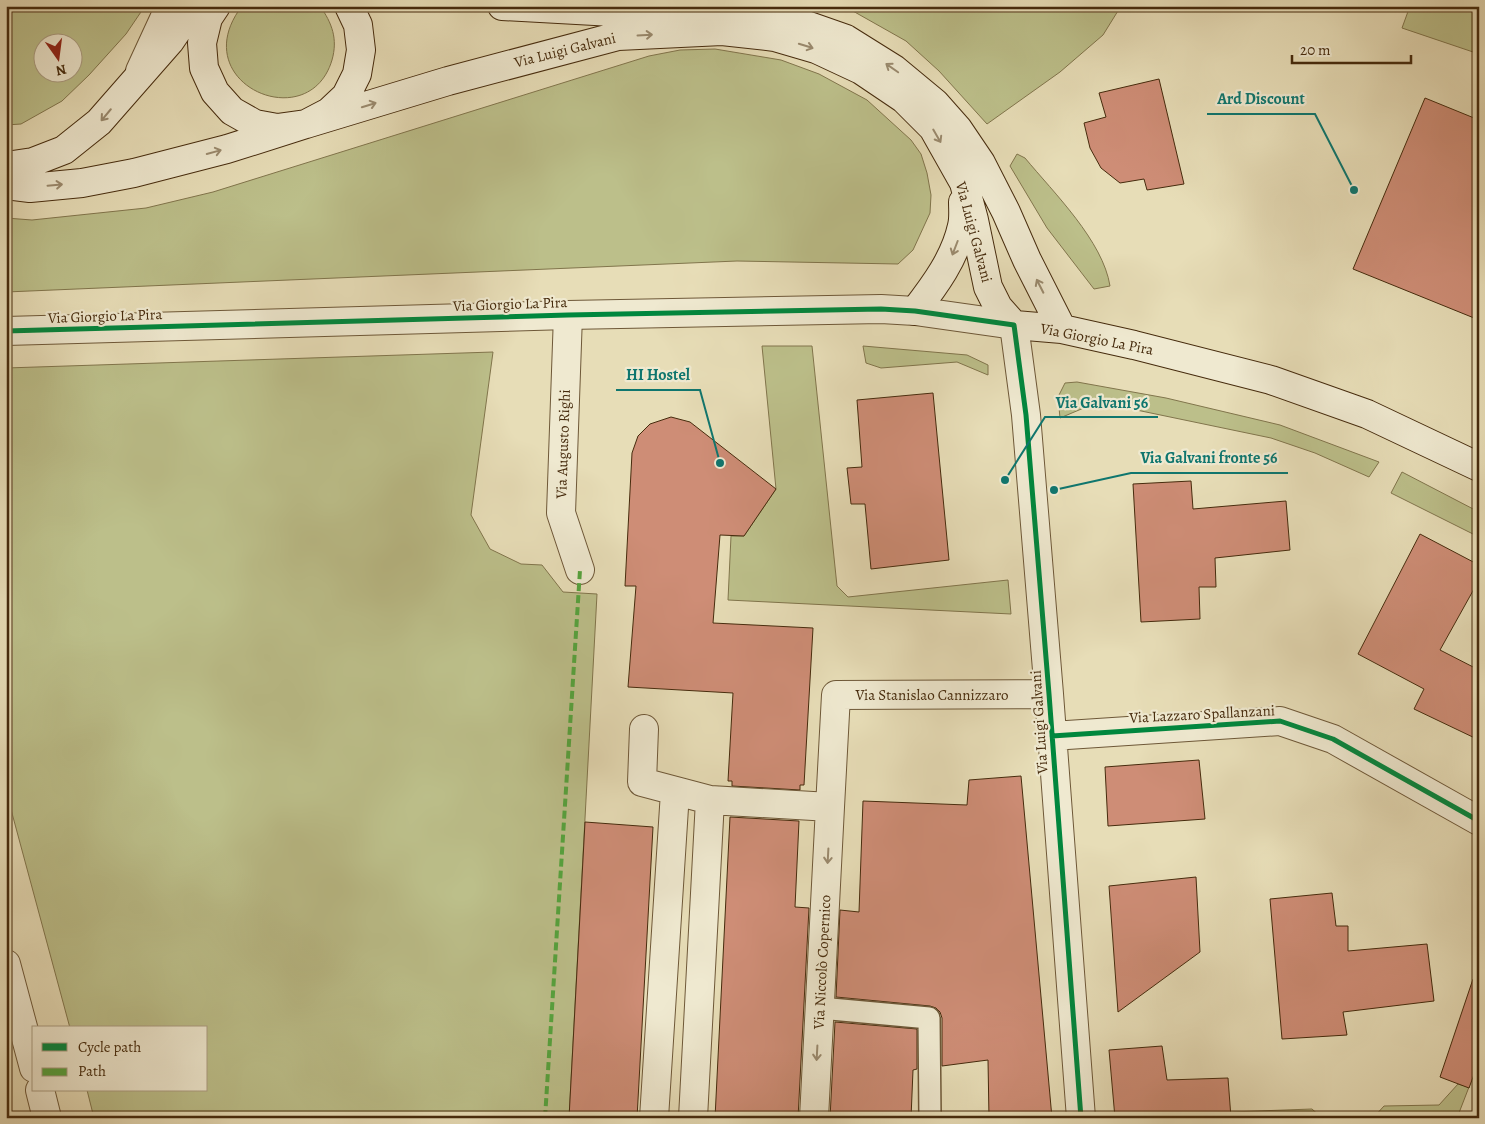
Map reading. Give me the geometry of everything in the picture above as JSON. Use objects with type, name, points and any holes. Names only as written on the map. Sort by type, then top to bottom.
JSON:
[{"type":"street","points":[[137,78],[170,6]]},
{"type":"street","points":[[6,186],[30,188],[74,184],[134,173],[227,149],[306,124],[329,112],[346,96],[357,74],[362,50],[358,25],[349,6]]},
{"type":"street","name":"Via Luigi Galvani","points":[[502,6],[613,12],[717,8],[759,13],[806,25],[846,39],[894,69],[935,103],[958,129],[981,163],[994,187],[1027,260],[1062,330]]},
{"type":"street","points":[[6,166],[33,162],[64,150],[100,122],[170,41],[185,19],[208,9]]},
{"type":"street","points":[[208,9],[202,43],[204,68],[215,92],[232,111],[255,124],[277,128],[306,124]]},
{"type":"street","name":"Via Luigi Galvani","points":[[306,124],[448,81],[618,36],[722,31],[775,37],[816,49],[861,70],[904,99],[933,128],[964,183],[988,286],[998,307],[1014,325],[1026,415],[1081,1118]]},
{"type":"street","points":[[916,311],[936,284],[954,252],[962,225],[964,183]]},
{"type":"street","name":"Via Giorgio La Pira","points":[[6,332],[568,315],[882,309],[916,311],[1062,330],[1271,380],[1367,414],[1479,467]]},
{"type":"street","name":"Via Augusto Righi","points":[[568,315],[561,513],[580,570]]},
{"type":"street","name":"Via Stanislao Cannizzaro","points":[[830,807],[836,696],[1049,694]]},
{"type":"street","name":"Via Lazzaro Spallanzani","points":[[1052,736],[1280,721],[1334,739],[1479,821]]},
{"type":"street","points":[[644,729],[642,782],[710,800],[830,807]]},
{"type":"street","points":[[654,1118],[675,792]]},
{"type":"street","points":[[693,1118],[710,800]]},
{"type":"street","name":"Via Niccolò Copernico","points":[[814,1118],[830,807]]},
{"type":"street","points":[[6,964],[32,1061]]},
{"type":"street","points":[[40,1092],[47,1118]]},
{"type":"lane","points":[[820,1008],[929,1018],[930,1118]]},
{"type":"green space","points":[[6,6],[145,6],[126,34],[82,82],[82,32],[32,32],[32,82],[82,82],[62,101],[21,124],[6,125]]},
{"type":"green space","points":[[242,6],[320,6],[331,25],[334,38],[334,52],[332,60],[319,83],[300,95],[278,97],[256,91],[238,77],[228,58],[228,34]]},
{"type":"green space","points":[[844,6],[1121,6],[1103,35],[1060,72],[987,124],[939,71],[906,41]]},
{"type":"green space","points":[[1410,6],[1479,6],[1479,54],[1402,28]]},
{"type":"green space","points":[[715,49],[781,60],[819,74],[867,100],[911,140],[921,154],[927,173],[931,195],[930,213],[913,250],[898,264],[737,261],[6,292],[6,218],[32,220],[146,208],[213,192],[649,56],[680,50]]},
{"type":"green space","points":[[1017,154],[1025,158],[1063,202],[1088,235],[1106,269],[1110,286],[1094,289],[1047,228],[1010,166]]},
{"type":"green space","points":[[762,346],[812,346],[837,586],[848,597],[1008,580],[1011,614],[728,600],[731,536],[744,536],[776,489]]},
{"type":"green space","points":[[863,346],[967,355],[988,365],[988,375],[957,362],[881,368],[866,363]]},
{"type":"green space","points":[[493,352],[471,515],[490,549],[521,564],[542,565],[563,592],[597,594],[569,1118],[94,1118],[88,1092],[208,1092],[208,1026],[69,1026],[6,791],[6,368]]},
{"type":"green space","points":[[1077,382],[1166,398],[1280,425],[1379,462],[1369,477],[1315,453],[1271,438],[1098,402],[1060,418],[1058,397],[1065,383]]},
{"type":"green space","points":[[1402,472],[1479,512],[1479,537],[1391,493]]},
{"type":"green space","points":[[1458,1084],[1469,1087],[1457,1118],[1373,1118],[1384,1106],[1439,1105]]},
{"type":"green space","points":[[1312,1109],[1322,1118],[1231,1118],[1231,1112]]},
{"type":"building","points":[[1159,79],[1184,184],[1147,190],[1144,179],[1120,183],[1101,168],[1090,148],[1084,123],[1106,117],[1099,93]]},
{"type":"building","points":[[1425,98],[1479,120],[1479,320],[1353,269]]},
{"type":"building","points":[[933,393],[949,560],[871,569],[865,504],[851,504],[847,468],[862,467],[857,400]]},
{"type":"building","points":[[671,417],[690,422],[776,489],[744,536],[720,535],[713,623],[813,628],[804,785],[800,785],[800,790],[732,786],[732,781],[728,781],[733,693],[628,687],[636,586],[625,586],[632,453],[638,436],[650,424]]},
{"type":"building","points":[[1191,481],[1193,509],[1286,501],[1290,550],[1215,558],[1216,587],[1199,587],[1200,619],[1141,622],[1133,484]]},
{"type":"building","points":[[1420,534],[1479,565],[1479,580],[1440,650],[1479,670],[1479,740],[1414,709],[1424,689],[1358,654]]},
{"type":"building","points":[[1199,760],[1205,819],[1108,826],[1105,767]]},
{"type":"building","points":[[1021,776],[1052,1118],[989,1118],[988,1060],[942,1066],[942,1018],[936,1008],[836,997],[840,910],[859,912],[863,801],[967,805],[969,780]]},
{"type":"building","points":[[730,817],[799,821],[795,907],[809,908],[798,1118],[715,1118]]},
{"type":"building","points":[[585,822],[653,827],[637,1118],[569,1118]]},
{"type":"building","points":[[1196,877],[1200,952],[1118,1012],[1109,886]]},
{"type":"building","points":[[1332,893],[1336,926],[1348,926],[1348,951],[1427,944],[1434,1001],[1343,1012],[1347,1035],[1282,1039],[1270,899]]},
{"type":"building","points":[[1473,979],[1479,980],[1479,1061],[1469,1088],[1440,1077]]},
{"type":"building","points":[[835,1022],[917,1029],[917,1069],[913,1070],[911,1118],[830,1118]]},
{"type":"building","points":[[1162,1046],[1167,1080],[1228,1078],[1231,1118],[1115,1118],[1109,1050]]},
{"type":"marked path","points":[[545,1118],[580,570]]},
{"type":"cycle path","points":[[6,331],[568,315],[881,309],[915,311],[1014,325],[1026,415],[1081,1118]]},
{"type":"cycle path","points":[[1052,736],[1280,721],[1333,739],[1479,821]]},
{"type":"place","name":"Ard Discount","points":[[1354,190]]},
{"type":"place","name":"HI Hostel","points":[[720,463]]},
{"type":"place","name":"Via Galvani 56","points":[[1005,480]]},
{"type":"place","name":"Via Galvani fronte 56","points":[[1054,490]]}]
